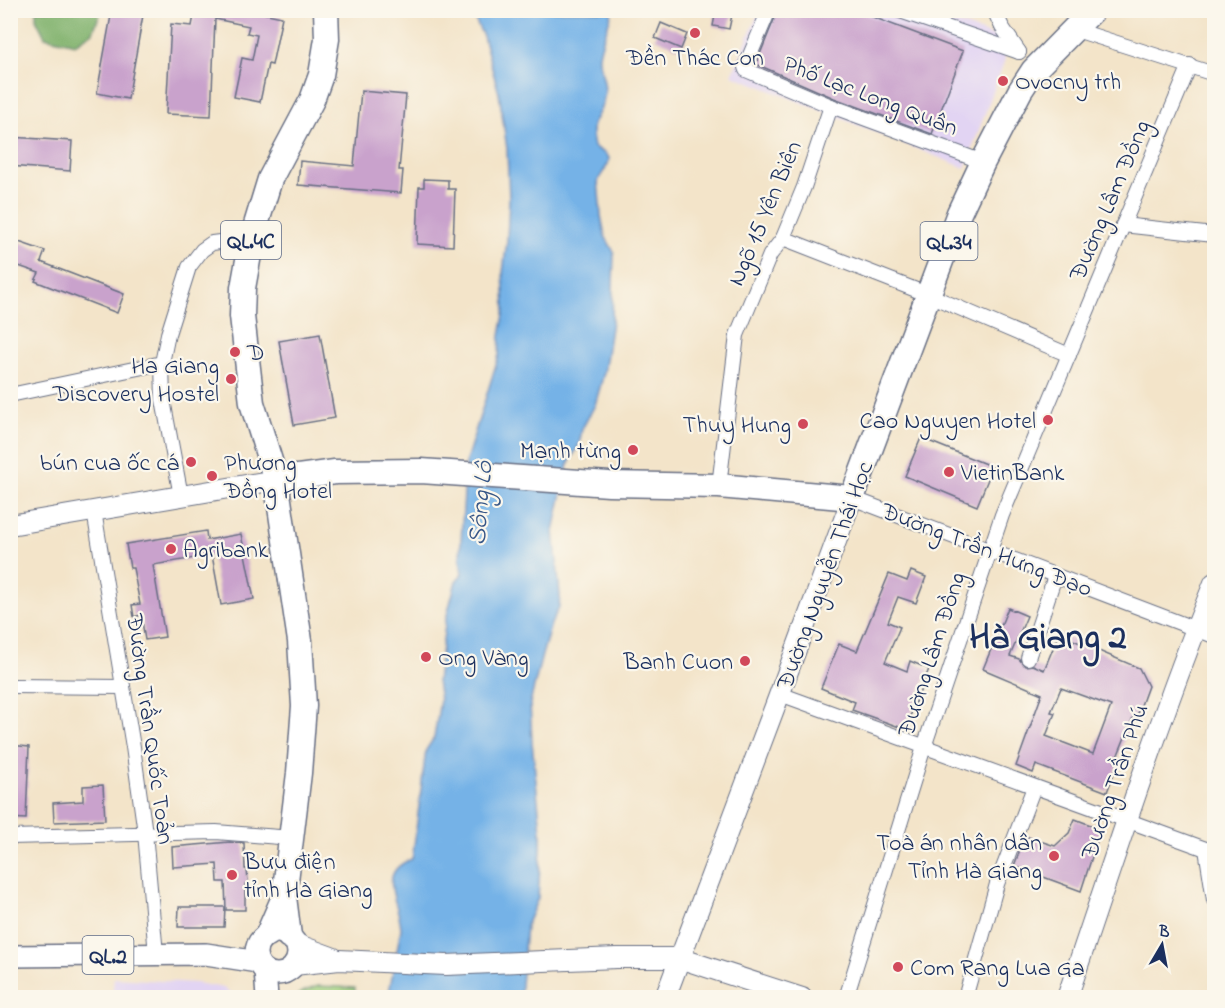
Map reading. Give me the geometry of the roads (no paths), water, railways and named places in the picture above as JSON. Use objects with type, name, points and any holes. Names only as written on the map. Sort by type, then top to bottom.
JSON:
[{"type":"highway","name":"QL.4C","points":[[276,953],[292,838],[304,706],[300,641],[276,480],[252,403],[242,316],[243,288],[252,238],[270,179],[312,100],[321,75],[327,39],[326,10]]},
{"type":"highway","name":"Đường Nguyễn Thái Học","points":[[852,498],[959,213],[1020,91],[1026,61],[1073,29],[1093,10]]},
{"type":"highway","name":"Đường Trần Hưng Đạo","points":[[276,480],[335,472],[421,471],[609,484],[719,486],[852,498]]},
{"type":"main road","points":[[10,525],[276,480]]},
{"type":"main road","name":"Đường Nguyễn Thái Học","points":[[665,998],[852,498]]},
{"type":"main road","name":"Đường Trần Phú","points":[[1067,998],[1127,820],[1215,583]]},
{"type":"main road","points":[[276,953],[339,960],[446,965],[679,958],[802,998]]},
{"type":"main road","points":[[267,998],[276,953]]},
{"type":"main road","points":[[274,998],[276,953]]},
{"type":"main road","name":"QL.2","points":[[10,956],[276,953]]},
{"type":"street","name":"Phố Lạc Long Quân","points":[[769,10],[745,68],[831,106],[983,162]]},
{"type":"street","points":[[897,10],[1026,61]]},
{"type":"street","points":[[994,10],[1002,27],[1026,61]]},
{"type":"street","points":[[1073,29],[1215,74]]},
{"type":"street","name":"Đường Lâm Đồng","points":[[846,998],[924,747],[989,550],[1190,65]]},
{"type":"street","name":"Ngõ 15 Yên Biên","points":[[719,486],[737,335],[770,255],[783,238],[804,187],[831,106]]},
{"type":"street","points":[[1123,225],[1215,235]]},
{"type":"street","points":[[181,496],[163,400],[162,363],[168,334],[189,267],[202,250],[212,243],[252,238]]},
{"type":"street","points":[[783,238],[928,295],[1069,355]]},
{"type":"street","points":[[10,395],[162,363]]},
{"type":"street","name":"Đường Trần Hưng Đạo","points":[[852,498],[1215,636]]},
{"type":"street","name":"Đường Trần Quốc Toản","points":[[94,511],[145,833],[156,954]]},
{"type":"street","points":[[1028,658],[1055,576]]},
{"type":"street","points":[[10,686],[123,687]]},
{"type":"street","points":[[780,694],[1210,850],[1215,900]]},
{"type":"street","points":[[965,998],[998,885],[1034,787]]},
{"type":"street","points":[[10,837],[216,832],[292,838]]},
{"type":"water","name":"Sông Lô","points":[[471,11],[612,11],[599,56],[604,96],[592,131],[594,147],[609,158],[598,181],[605,236],[614,252],[612,321],[604,373],[595,405],[582,429],[579,445],[568,464],[554,531],[559,607],[551,624],[530,703],[541,849],[538,898],[526,926],[520,997],[388,998],[401,929],[392,880],[394,872],[412,859],[413,854],[426,750],[434,738],[440,700],[437,681],[446,619],[456,581],[462,574],[460,558],[466,461],[499,355],[505,309],[503,273],[509,199],[507,149],[499,93],[483,36]]},
{"type":"place","name":"Đền Thác Con","points":[[695,33]]},
{"type":"place","name":"Ovocny trh","points":[[1003,81]]},
{"type":"place","name":"D","points":[[235,352]]},
{"type":"place","name":"Ha Giang Discovery Hostel","points":[[231,379]]},
{"type":"place","name":"Cao Nguyen Hotel","points":[[1048,420]]},
{"type":"place","name":"Thuy Hung","points":[[803,424]]},
{"type":"place","name":"Mạnh từng","points":[[633,450]]},
{"type":"place","name":"bún cua ốc cá","points":[[191,462]]},
{"type":"place","name":"VietinBank","points":[[949,472]]},
{"type":"place","name":"Phương Đồng Hotel","points":[[212,476]]},
{"type":"place","name":"Agribank","points":[[171,549]]},
{"type":"place","name":"Ong Vàng","points":[[426,657]]},
{"type":"place","name":"Banh Cuon","points":[[745,661]]},
{"type":"place","name":"Toà án nhân dân Tỉnh Hà Giang","points":[[1054,856]]},
{"type":"place","name":"Bưu điện tỉnh Hà Giang","points":[[232,875]]},
{"type":"place","name":"Com Rang Lua Ga","points":[[898,967]]},
{"type":"district","name":"Hà Giang 2","points":[[1048,635]]}]
